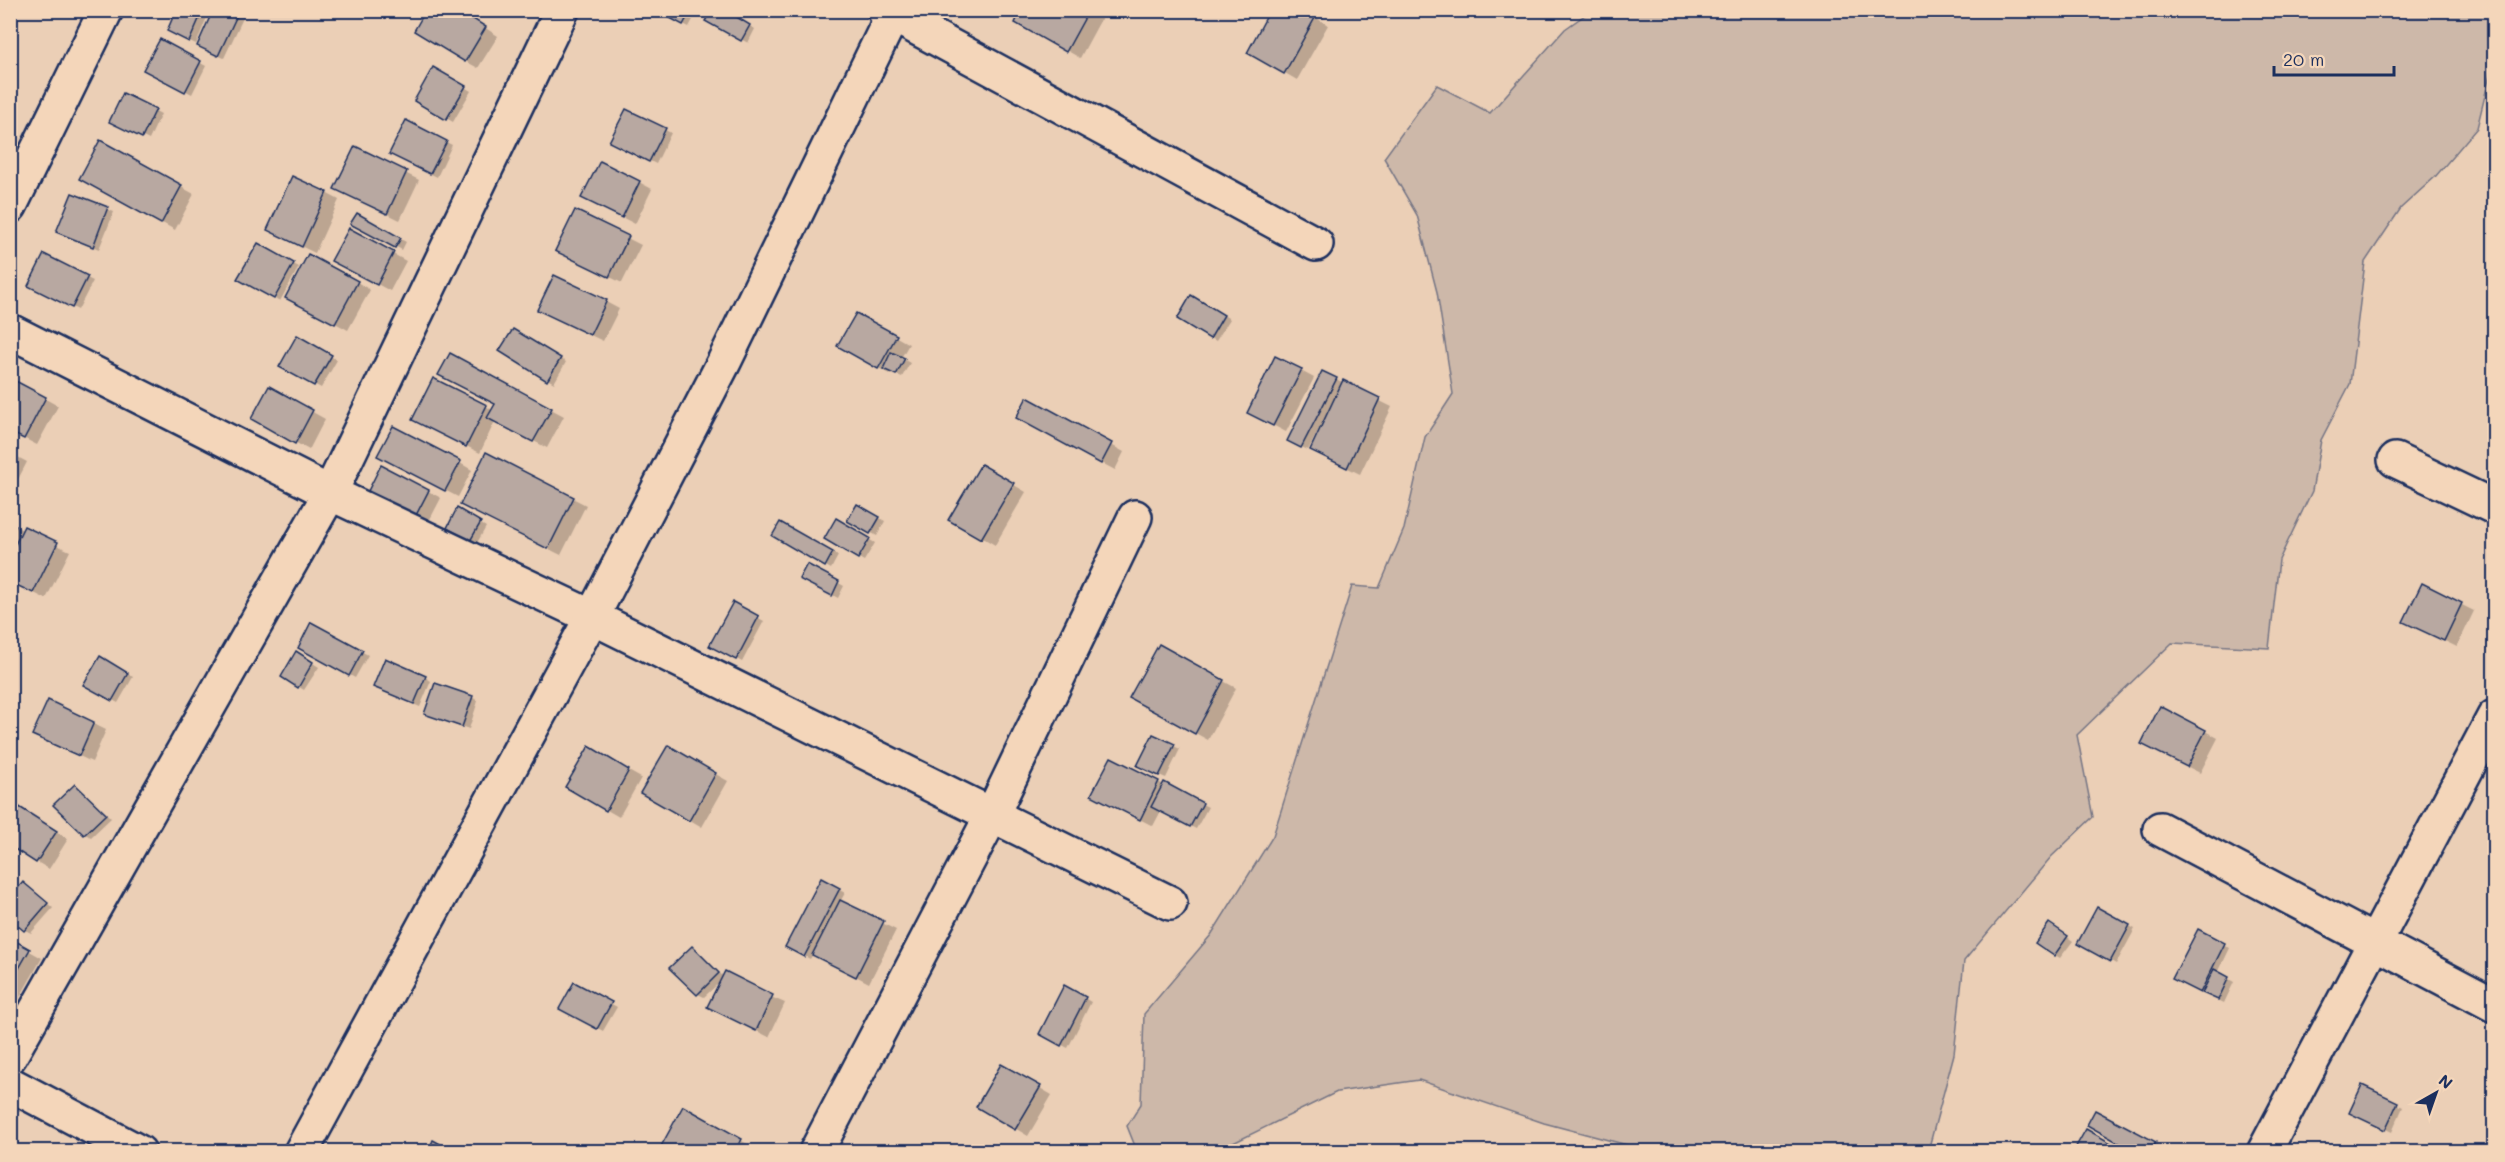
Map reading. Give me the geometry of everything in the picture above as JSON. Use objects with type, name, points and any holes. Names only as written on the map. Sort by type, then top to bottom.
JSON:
[{"type":"street","points":[[10,206],[106,10]]},
{"type":"street","points":[[10,1056],[330,493],[561,10]]},
{"type":"street","points":[[302,1152],[592,617],[724,362],[891,12],[1316,244]]},
{"type":"street","points":[[10,331],[330,493],[592,617],[1170,903]]},
{"type":"street","points":[[2395,460],[2494,507]]},
{"type":"street","points":[[816,1152],[992,815],[1135,517]]},
{"type":"street","points":[[2264,1152],[2494,717]]},
{"type":"street","points":[[2160,829],[2494,1005]]},
{"type":"street","points":[[10,1084],[139,1152]]},
{"type":"shaded area","points":[[1592,10],[2494,11],[2494,59],[2477,128],[2435,177],[2401,208],[2365,262],[2350,384],[2321,440],[2312,491],[2279,560],[2269,648],[2172,643],[2077,735],[2093,817],[2051,857],[1964,961],[1954,1054],[1928,1151],[1632,1151],[1627,1145],[1544,1123],[1419,1080],[1337,1092],[1219,1151],[1137,1151],[1127,1126],[1141,1104],[1144,1014],[1211,935],[1273,836],[1352,586],[1379,588],[1404,529],[1425,437],[1453,394],[1437,292],[1417,215],[1384,158],[1437,85],[1490,113],[1565,29]]},
{"type":"building","points":[[176,10],[203,10],[189,42],[167,31]]},
{"type":"building","points":[[213,10],[239,11],[218,56],[197,46]]},
{"type":"building","points":[[426,10],[459,10],[486,27],[465,62],[414,31]]},
{"type":"building","points":[[655,10],[691,10],[683,25]]},
{"type":"building","points":[[712,10],[725,10],[750,25],[741,41],[705,21]]},
{"type":"building","points":[[1021,10],[1089,10],[1066,52],[1015,23]]},
{"type":"building","points":[[1270,10],[1306,10],[1316,16],[1284,74],[1247,53]]},
{"type":"building","points":[[160,39],[201,61],[185,92],[143,70]]},
{"type":"building","points":[[433,67],[466,86],[446,120],[414,101]]},
{"type":"building","points":[[123,93],[156,109],[142,138],[109,122]]},
{"type":"building","points":[[626,109],[666,128],[649,162],[609,142]]},
{"type":"building","points":[[406,120],[447,141],[430,174],[389,154]]},
{"type":"building","points":[[100,140],[182,185],[161,224],[79,179]]},
{"type":"building","points":[[355,146],[407,171],[387,214],[334,189]]},
{"type":"building","points":[[600,161],[640,181],[622,218],[581,198]]},
{"type":"building","points":[[292,176],[327,192],[302,247],[267,230]]},
{"type":"building","points":[[72,193],[108,207],[93,247],[56,232]]},
{"type":"building","points":[[575,210],[629,236],[609,277],[555,251]]},
{"type":"building","points":[[357,213],[401,238],[395,248],[350,224]]},
{"type":"building","points":[[349,228],[394,252],[377,285],[331,261]]},
{"type":"building","points":[[258,243],[294,263],[274,299],[237,279]]},
{"type":"building","points":[[44,254],[88,276],[72,308],[28,286]]},
{"type":"building","points":[[308,254],[358,281],[335,324],[285,298]]},
{"type":"building","points":[[554,275],[607,300],[590,335],[537,310]]},
{"type":"building","points":[[1191,295],[1224,315],[1210,339],[1177,319]]},
{"type":"building","points":[[856,313],[897,335],[878,369],[837,346]]},
{"type":"building","points":[[513,329],[561,358],[547,381],[499,351]]},
{"type":"building","points":[[297,335],[332,355],[314,386],[279,367]]},
{"type":"building","points":[[891,352],[905,358],[896,375],[883,369]]},
{"type":"building","points":[[450,353],[552,408],[533,442],[487,418],[495,404],[438,375]]},
{"type":"building","points":[[1275,356],[1302,369],[1273,426],[1247,413]]},
{"type":"building","points":[[1322,371],[1337,378],[1301,448],[1287,441]]},
{"type":"building","points":[[10,378],[46,397],[24,439],[10,432]]},
{"type":"building","points":[[433,378],[487,405],[466,447],[412,420]]},
{"type":"building","points":[[1343,380],[1380,398],[1347,468],[1310,450]]},
{"type":"building","points":[[269,386],[313,410],[295,444],[251,419]]},
{"type":"building","points":[[1027,397],[1112,443],[1101,464],[1016,418]]},
{"type":"building","points":[[393,426],[461,461],[445,491],[377,456]]},
{"type":"building","points":[[2494,443],[2494,456],[2489,453]]},
{"type":"building","points":[[486,452],[574,497],[548,549],[460,505]]},
{"type":"building","points":[[981,464],[1014,483],[981,539],[948,520]]},
{"type":"building","points":[[381,465],[429,490],[413,521],[365,497]]},
{"type":"building","points":[[857,504],[880,517],[870,534],[847,521]]},
{"type":"building","points":[[457,508],[481,522],[470,541],[447,528]]},
{"type":"building","points":[[836,518],[870,538],[858,559],[824,539]]},
{"type":"building","points":[[10,522],[16,526],[10,535]]},
{"type":"building","points":[[780,522],[833,552],[825,567],[772,536]]},
{"type":"building","points":[[24,526],[58,542],[33,593],[10,582],[10,555]]},
{"type":"building","points":[[807,564],[839,581],[832,596],[799,579]]},
{"type":"building","points":[[2422,583],[2462,603],[2444,641],[2403,622]]},
{"type":"building","points":[[733,602],[759,616],[736,660],[709,646]]},
{"type":"building","points":[[311,622],[363,650],[349,676],[298,648]]},
{"type":"building","points":[[1159,644],[1224,680],[1195,734],[1129,698]]},
{"type":"building","points":[[296,651],[313,662],[298,688],[281,677]]},
{"type":"building","points":[[100,656],[128,673],[112,701],[83,685]]},
{"type":"building","points":[[385,658],[426,676],[414,704],[373,687]]},
{"type":"building","points":[[435,683],[473,696],[462,727],[424,714]]},
{"type":"building","points":[[48,700],[94,722],[79,756],[32,735]]},
{"type":"building","points":[[2160,706],[2206,730],[2187,767],[2141,744]]},
{"type":"building","points":[[1153,734],[1175,744],[1159,776],[1137,766]]},
{"type":"building","points":[[668,745],[716,773],[689,821],[640,793]]},
{"type":"building","points":[[589,746],[629,770],[606,811],[565,787]]},
{"type":"building","points":[[1111,757],[1159,781],[1140,820],[1091,795]]},
{"type":"building","points":[[1164,782],[1203,803],[1190,827],[1151,807]]},
{"type":"building","points":[[75,784],[106,814],[84,835],[53,805]]},
{"type":"building","points":[[10,801],[57,831],[36,863],[10,846]]},
{"type":"building","points":[[821,878],[840,888],[804,957],[785,947]]},
{"type":"building","points":[[23,882],[48,903],[24,931],[10,919],[10,897]]},
{"type":"building","points":[[840,900],[884,921],[856,977],[812,955]]},
{"type":"building","points":[[2097,907],[2130,925],[2110,962],[2077,944]]},
{"type":"building","points":[[2049,923],[2068,936],[2054,956],[2035,943]]},
{"type":"building","points":[[2198,929],[2225,943],[2200,993],[2172,979]]},
{"type":"building","points":[[10,938],[30,949],[10,984]]},
{"type":"building","points":[[692,946],[719,973],[697,995],[669,968]]},
{"type":"building","points":[[2214,969],[2229,977],[2218,1000],[2202,993]]},
{"type":"building","points":[[725,971],[773,995],[756,1031],[707,1007]]},
{"type":"building","points":[[574,982],[612,1002],[597,1029],[559,1009]]},
{"type":"building","points":[[1064,985],[1086,997],[1061,1046],[1039,1034]]},
{"type":"building","points":[[1001,1064],[1041,1086],[1015,1130],[976,1107]]},
{"type":"building","points":[[2362,1085],[2398,1102],[2385,1130],[2349,1113]]},
{"type":"building","points":[[683,1106],[742,1139],[735,1152],[659,1150]]},
{"type":"building","points":[[2095,1110],[2156,1142],[2151,1152],[2135,1152],[2087,1125]]},
{"type":"building","points":[[2086,1129],[2127,1152],[2073,1152]]},
{"type":"building","points":[[433,1140],[455,1152],[428,1152]]}]
